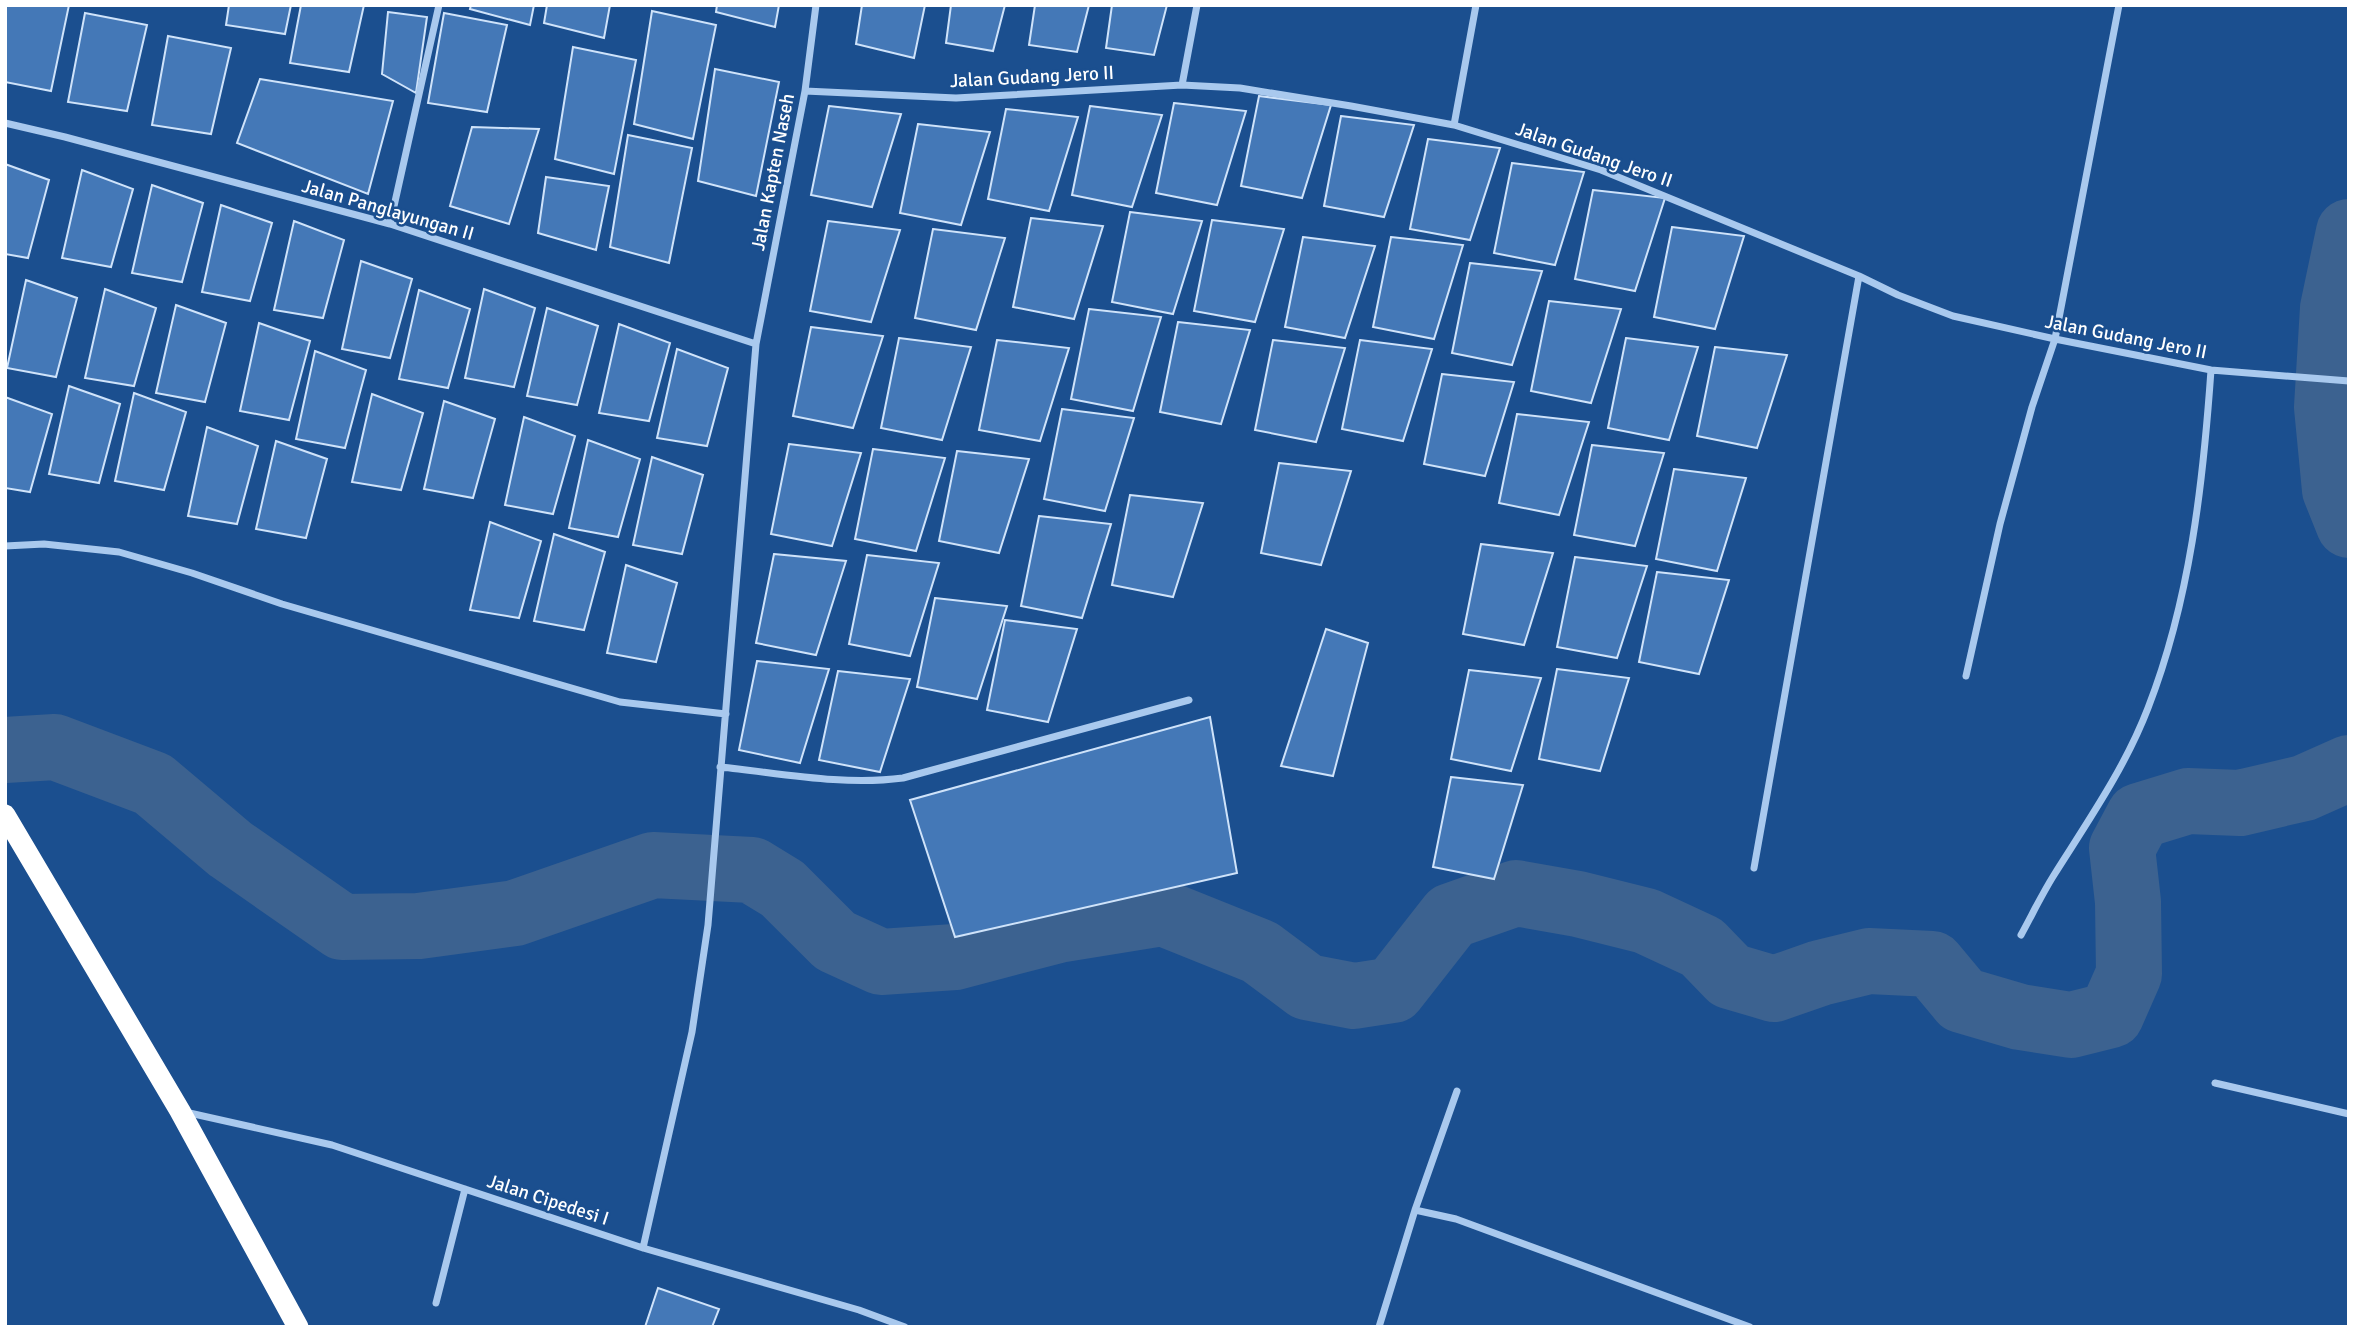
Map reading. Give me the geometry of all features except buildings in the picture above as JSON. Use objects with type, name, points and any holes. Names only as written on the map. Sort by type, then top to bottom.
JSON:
[{"type":"highway","points":[[5,815],[180,1111],[298,1327]]},
{"type":"street","points":[[390,224],[439,5]]},
{"type":"street","name":"Jalan Kapten Naseh","points":[[642,1248],[692,1032],[708,925],[756,344],[805,92],[816,5]]},
{"type":"street","points":[[1182,85],[1197,5]]},
{"type":"street","points":[[1454,125],[1476,5]]},
{"type":"street","points":[[1966,676],[2000,524],[2032,407],[2055,340],[2119,5]]},
{"type":"street","name":"Jalan Gudang Jero II","points":[[805,92],[956,98],[1182,85],[1240,88],[1454,125],[1601,170],[1953,316],[2055,340],[2211,370],[2349,381]]},
{"type":"street","name":"Jalan Panglayungan II","points":[[5,124],[65,137],[390,224],[756,344]]},
{"type":"street","points":[[1754,868],[1859,276]]},
{"type":"street","points":[[2021,935],[2052,877],[2115,778],[2147,710],[2167,652],[2191,552],[2206,442],[2211,370]]},
{"type":"street","points":[[5,546],[44,544],[119,552],[192,573],[282,604],[620,702],[726,714]]},
{"type":"street","points":[[720,767],[842,780],[881,781],[902,778],[1189,699]]},
{"type":"street","points":[[2215,1083],[2349,1114]]},
{"type":"street","points":[[1378,1327],[1457,1091]]},
{"type":"street","name":"Jalan Cipedesi I","points":[[180,1111],[332,1145],[642,1248],[859,1310],[905,1327]]},
{"type":"street","points":[[436,1303],[465,1189]]},
{"type":"street","points":[[1415,1210],[1469,1224],[1750,1327]]},
{"type":"waterway","points":[[2349,232],[2333,308],[2327,407],[2335,490],[2349,525]]},
{"type":"waterway","points":[[5,750],[55,747],[153,784],[230,849],[342,927],[419,926],[515,913],[653,865],[752,870],[783,889],[835,941],[881,962],[955,957],[1058,930],[1163,913],[1260,952],[1307,987],[1354,996],[1393,990],[1451,916],[1516,893],[1578,904],[1646,921],[1702,947],[1730,976],[1774,989],[1820,973],[1869,961],[1932,964],[1962,1000],[2020,1017],[2071,1025],[2111,1015],[2129,974],[2128,902],[2122,848],[2139,816],[2188,801],[2240,803],[2304,788],[2349,768]]}]
